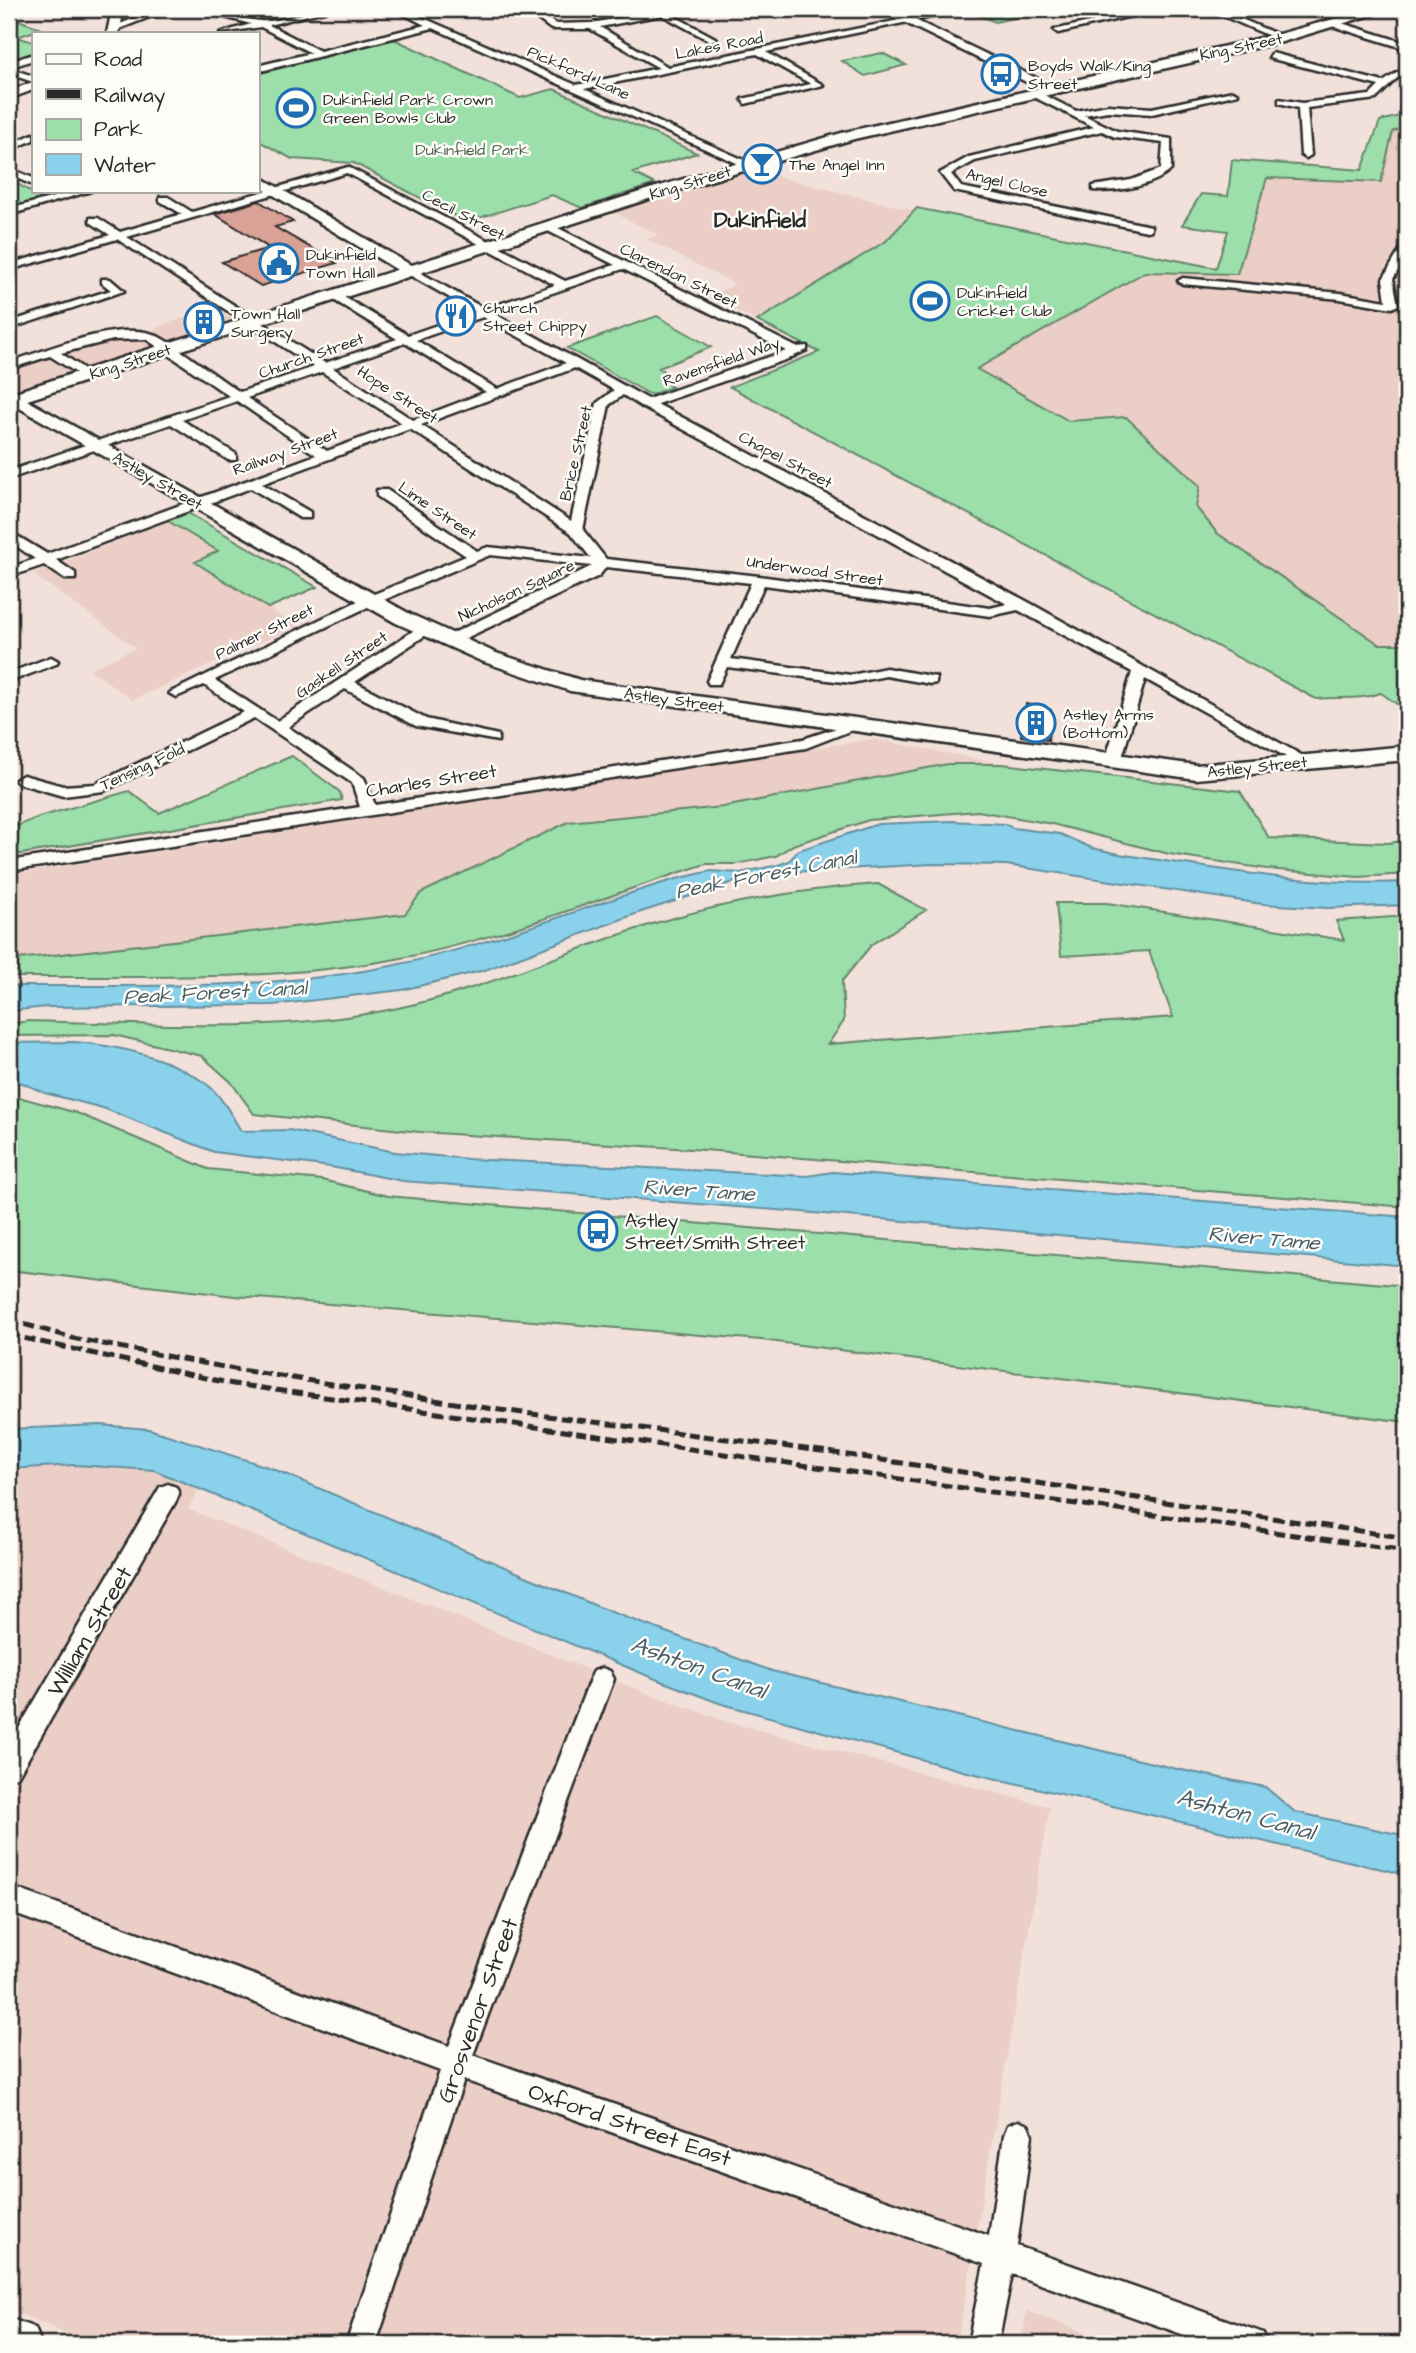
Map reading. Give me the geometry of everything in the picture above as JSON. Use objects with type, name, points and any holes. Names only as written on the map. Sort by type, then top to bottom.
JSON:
[{"type":"main road","points":[[112,31],[118,9]]},
{"type":"main road","points":[[883,9],[1052,89]]},
{"type":"main road","name":"King Street","points":[[11,398],[489,245],[850,135],[1282,38],[1380,9]]},
{"type":"main road","points":[[9,95],[32,86]]},
{"type":"main road","name":"Chapel Street","points":[[259,180],[410,271]]},
{"type":"main road","name":"Astley Street","points":[[11,398],[98,445],[367,601],[424,630],[530,673],[579,686],[1196,772],[1407,753]]},
{"type":"main road","points":[[9,2340],[19,2344]]},
{"type":"street","points":[[112,31],[166,9]]},
{"type":"street","points":[[198,9],[261,24],[319,54]]},
{"type":"street","points":[[228,32],[328,9]]},
{"type":"street","name":"Pickford Lane","points":[[397,9],[748,165]]},
{"type":"street","points":[[528,9],[554,27],[592,26],[660,11],[713,39]]},
{"type":"street","name":"Lakes Road","points":[[576,88],[965,9]]},
{"type":"street","points":[[1058,30],[1158,9]]},
{"type":"street","points":[[1211,9],[1282,38]]},
{"type":"street","points":[[1335,24],[1406,47]]},
{"type":"street","points":[[259,69],[434,25]]},
{"type":"street","points":[[592,26],[668,70]]},
{"type":"street","points":[[686,36],[701,32]]},
{"type":"street","points":[[745,101],[819,85],[758,51]]},
{"type":"street","points":[[1272,55],[1385,85]]},
{"type":"street","points":[[9,65],[32,57]]},
{"type":"street","points":[[9,71],[32,79]]},
{"type":"street","points":[[1282,101],[1302,106],[1373,97],[1385,85],[1407,71]]},
{"type":"street","points":[[1033,93],[1115,134],[1168,141],[1166,170],[1158,176],[1134,180],[1117,188],[1097,188]]},
{"type":"street","points":[[1074,114],[1108,108],[1152,111],[1233,94]]},
{"type":"street","points":[[1302,106],[1306,155]]},
{"type":"street","name":"Angel Close","points":[[1102,128],[972,159],[945,173],[958,189],[1147,228]]},
{"type":"street","points":[[9,148],[32,137]]},
{"type":"street","name":"Cecil Street","points":[[277,190],[348,170],[564,285]]},
{"type":"street","points":[[9,171],[32,182]]},
{"type":"street","points":[[9,267],[277,190]]},
{"type":"street","points":[[49,192],[76,209]]},
{"type":"street","points":[[9,212],[82,192]]},
{"type":"street","points":[[157,195],[190,215]]},
{"type":"street","name":"Hope Street","points":[[94,219],[576,530],[602,564]]},
{"type":"street","name":"Clarendon Street","points":[[548,227],[800,349]]},
{"type":"street","points":[[9,252],[24,262]]},
{"type":"street","points":[[1183,281],[1340,296],[1396,309],[1388,279],[1405,254]]},
{"type":"street","name":"Church Street","points":[[9,475],[624,265]]},
{"type":"street","name":"Chapel Street","points":[[410,271],[620,391],[1023,605],[1304,761]]},
{"type":"street","points":[[9,326],[122,293],[106,281]]},
{"type":"street","points":[[333,295],[494,392]]},
{"type":"street","points":[[9,366],[101,337],[129,334],[149,336],[324,455]]},
{"type":"street","name":"Ravensfield Way","points":[[646,404],[694,384],[714,383],[800,349]]},
{"type":"street","points":[[52,352],[86,375]]},
{"type":"street","name":"Railway Street","points":[[9,573],[574,364]]},
{"type":"street","name":"Brice Street","points":[[576,530],[603,403],[620,391]]},
{"type":"street","points":[[174,420],[232,457]]},
{"type":"street","points":[[250,482],[305,515]]},
{"type":"street","name":"Lime Street","points":[[382,493],[475,556]]},
{"type":"street","points":[[9,535],[70,576]]},
{"type":"street","name":"Nicholson Square","points":[[367,601],[488,551],[602,564]]},
{"type":"street","name":"Underwood Street","points":[[602,564],[759,580],[990,611],[1023,605]]},
{"type":"street","name":"Nicholson Square","points":[[448,641],[594,573],[602,564]]},
{"type":"street","points":[[714,681],[759,580]]},
{"type":"street","name":"Palmer Street","points":[[176,693],[367,601]]},
{"type":"street","name":"Gaskell Street","points":[[278,727],[424,630]]},
{"type":"street","points":[[9,678],[51,661]]},
{"type":"street","points":[[723,662],[851,679],[886,672],[931,680]]},
{"type":"street","points":[[1113,761],[1140,670]]},
{"type":"street","points":[[204,679],[359,781],[369,810]]},
{"type":"street","points":[[345,683],[421,723],[493,738]]},
{"type":"street","name":"Tensing Fold","points":[[23,780],[63,791],[97,788],[255,712]]},
{"type":"street","name":"Charles Street","points":[[9,866],[807,743],[858,725]]},
{"type":"street","name":"William Street","points":[[9,1768],[168,1494]]},
{"type":"street","name":"Grosvenor Street","points":[[360,2344],[456,2063],[601,1679]]},
{"type":"street","name":"Oxford Street East","points":[[9,1899],[456,2063],[1001,2253],[1252,2344]]},
{"type":"street","points":[[983,2344],[1001,2253],[1018,2135]]},
{"type":"shaded area","points":[[1407,128],[1407,644],[1379,644],[1217,533],[1126,418],[1069,421],[976,369],[1145,272],[1237,274],[1267,177],[1381,182],[1393,131]]},
{"type":"shaded area","points":[[753,166],[779,177],[915,211],[886,241],[757,321],[709,297],[735,284],[646,239],[658,235],[613,212]]},
{"type":"shaded area","points":[[215,309],[237,322],[9,395],[9,369],[101,341],[140,339],[161,325]]},
{"type":"shaded area","points":[[168,521],[219,551],[196,563],[297,626],[132,700],[90,669],[136,648],[33,574]]},
{"type":"shaded area","points":[[874,739],[1002,764],[948,764],[723,807],[568,822],[421,893],[405,914],[19,959],[15,977],[9,978],[9,875]]},
{"type":"shaded area","points":[[74,1465],[154,1470],[200,1487],[188,1509],[649,1694],[728,1722],[1050,1807],[957,2344],[90,2344],[9,2309],[9,1469]]},
{"type":"shaded area","points":[[1027,2311],[1115,2344],[1021,2344]]},
{"type":"green space","points":[[1058,9],[995,22],[969,11]]},
{"type":"green space","points":[[9,16],[41,29],[17,37],[32,42],[32,54],[9,62]]},
{"type":"green space","name":"Dukinfield Park","points":[[394,39],[520,98],[554,89],[697,153],[633,173],[655,184],[582,208],[552,195],[466,222],[354,163],[292,159],[259,141],[259,73]]},
{"type":"green space","points":[[882,53],[906,65],[865,76],[842,61]]},
{"type":"green space","points":[[1407,114],[1407,128],[1393,131],[1381,182],[1267,178],[1237,274],[1145,272],[977,369],[1069,421],[1126,417],[1200,486],[1196,507],[1217,533],[1379,644],[1407,644],[1407,711],[1381,693],[1364,697],[1316,699],[730,387],[819,352],[757,321],[886,241],[917,208],[1216,268],[1228,231],[1182,225],[1201,194],[1228,196],[1232,160],[1362,170],[1380,121]]},
{"type":"green space","points":[[9,179],[43,199],[9,209]]},
{"type":"green space","points":[[657,316],[711,347],[659,368],[673,377],[663,381],[672,387],[651,395],[567,348]]},
{"type":"green space","points":[[188,513],[317,587],[268,608],[195,562],[218,551],[168,521]]},
{"type":"green space","points":[[292,756],[340,792],[342,800],[9,856],[9,829],[39,817],[129,791],[159,813]]},
{"type":"green space","points":[[948,764],[1002,764],[1240,791],[1269,838],[1389,843],[1407,840],[1407,874],[1358,877],[1267,869],[1169,854],[1052,824],[978,811],[869,820],[793,845],[776,856],[737,864],[706,864],[511,930],[391,960],[250,975],[15,977],[19,959],[405,914],[421,893],[568,822],[723,807]]},
{"type":"green space","points":[[878,884],[926,910],[872,944],[842,981],[844,1021],[828,1044],[1173,1017],[1149,951],[1061,956],[1056,903],[1107,903],[1344,940],[1336,921],[1407,916],[1407,1207],[691,1149],[420,1132],[254,1114],[231,1082],[202,1056],[114,1035],[9,1036],[9,1024],[29,1021],[167,1025],[260,1024],[352,1016],[398,1008],[497,979],[626,932],[713,908],[767,897]]},
{"type":"green space","points":[[22,1098],[77,1113],[208,1169],[322,1180],[388,1196],[1407,1286],[1407,1422],[761,1340],[235,1296],[9,1270],[9,1099]]},
{"type":"water","name":"Peak Forest Canal","points":[[951,821],[1005,824],[1013,828],[1060,834],[1092,848],[1119,854],[1262,875],[1334,882],[1407,882],[1407,905],[1327,908],[1262,904],[1006,865],[933,864],[774,873],[743,879],[638,913],[485,970],[402,990],[273,1005],[47,1007],[9,1011],[10,986],[249,983],[297,980],[391,966],[464,948],[676,879],[711,871],[740,873],[778,865],[789,861],[799,850],[878,824]]},
{"type":"water","name":"River Tame","points":[[75,1042],[143,1054],[190,1074],[215,1092],[241,1131],[289,1130],[395,1152],[469,1159],[807,1176],[833,1172],[1407,1217],[1407,1266],[802,1212],[403,1181],[331,1167],[214,1152],[103,1108],[45,1093],[20,1082],[9,1084],[9,1043]]},
{"type":"water","name":"Ashton Canal","points":[[100,1425],[149,1429],[271,1468],[606,1610],[772,1671],[1177,1769],[1265,1787],[1295,1812],[1407,1836],[1407,1875],[963,1771],[719,1703],[154,1470],[74,1465],[9,1469],[9,1429]]},
{"type":"building","points":[[259,201],[293,222],[275,227],[337,263],[261,286],[222,262],[269,248],[215,214]]},
{"type":"building","name":"Astley Arms (Bottom)","points":[[1026,704],[1051,710],[1048,740],[1021,736]]},
{"type":"railway","points":[[9,1320],[77,1339],[234,1369],[500,1410],[821,1451],[1407,1538]]},
{"type":"railway","points":[[9,1335],[233,1384],[1407,1551]]},
{"type":"place","name":"Boyds Walk/King Street","points":[[1001,74]]},
{"type":"place","name":"Dukinfield Park Crown Green Bowls Club","points":[[296,108]]},
{"type":"place","name":"The Angel Inn","points":[[762,164]]},
{"type":"place","name":"Dukinfield Town Hall","points":[[279,263]]},
{"type":"place","name":"Dukinfield Cricket Club","points":[[930,301]]},
{"type":"place","name":"Church Street Chippy","points":[[456,316]]},
{"type":"place","name":"Town Hall Surgery","points":[[204,322]]},
{"type":"place","name":"Astley Arms (Bottom)","points":[[1036,723]]},
{"type":"place","name":"Astley Street/Smith Street","points":[[598,1231]]},
{"type":"district","name":"Dukinfield","points":[[760,220]]}]
